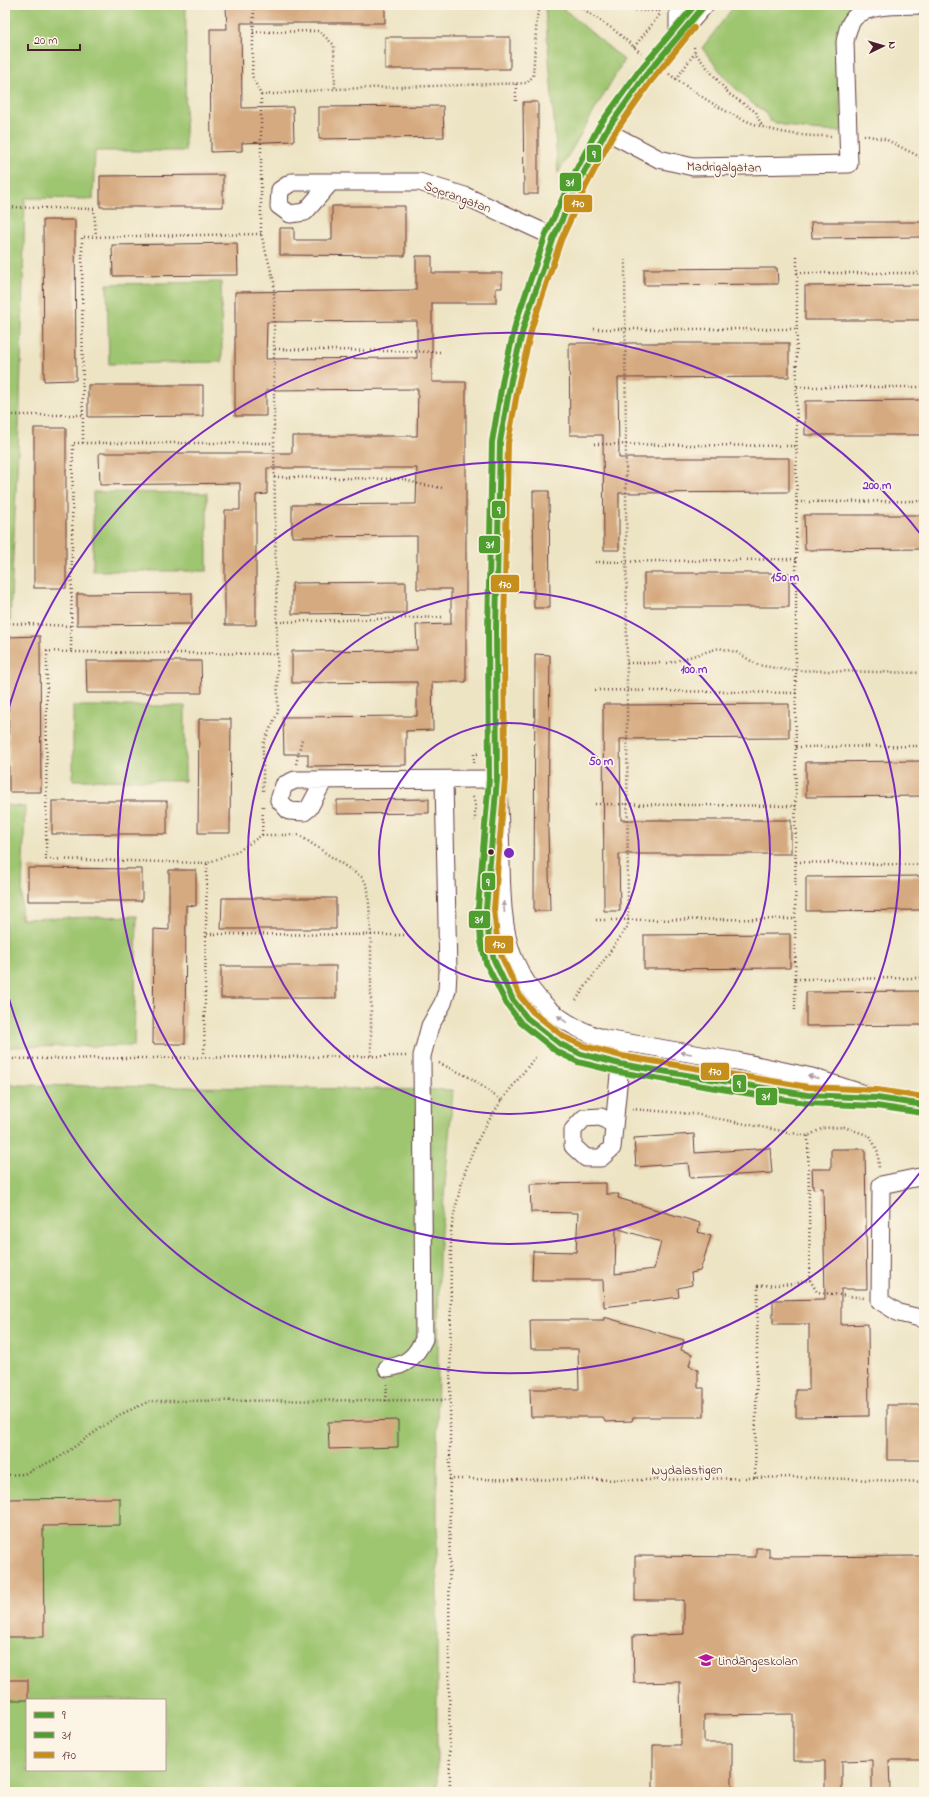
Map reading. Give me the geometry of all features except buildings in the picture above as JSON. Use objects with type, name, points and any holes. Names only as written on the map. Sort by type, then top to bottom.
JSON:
[{"type":"street","points":[[678,5],[678,35]]},
{"type":"street","points":[[705,5],[678,35],[645,76],[606,131],[579,182],[554,236],[524,325],[511,380],[500,442],[496,631],[497,778],[504,908],[507,933],[513,957],[536,995],[549,1009],[584,1033],[605,1039],[737,1062],[812,1077],[877,1098]]},
{"type":"street","points":[[849,135],[844,42],[848,28],[854,18],[863,11],[874,8],[924,5]]},
{"type":"street","name":"Madrigalgatan","points":[[606,131],[643,152],[660,159],[693,167],[849,164],[849,135]]},
{"type":"street","name":"Soprangatan","points":[[331,182],[420,182],[465,196],[554,236]]},
{"type":"street","points":[[324,780],[309,808],[304,812],[289,811],[279,800],[284,785],[296,780],[324,780],[444,780],[497,778]]},
{"type":"street","points":[[497,778],[486,909],[489,939],[494,960],[514,1000],[527,1018],[542,1031],[560,1044],[580,1054],[620,1064],[807,1094],[877,1098],[924,1105]]},
{"type":"street","points":[[387,1368],[405,1364],[420,1348],[424,1339],[422,1056],[430,1026],[443,1003],[447,990],[448,972],[444,780]]},
{"type":"street","points":[[614,1125],[622,1042]]},
{"type":"street","points":[[924,1176],[881,1185],[880,1301],[899,1313],[924,1319]]},
{"type":"path","points":[[5,11],[14,5]]},
{"type":"path","points":[[254,5],[252,76],[260,95],[261,234],[274,282],[274,477],[278,654],[278,712],[263,744],[262,835]]},
{"type":"path","points":[[260,95],[335,89],[516,84],[527,82],[533,76],[537,16],[542,5]]},
{"type":"path","points":[[577,5],[614,29],[641,53]]},
{"type":"path","points":[[620,5],[632,10],[663,10],[634,47]]},
{"type":"path","points":[[253,32],[319,31],[334,45],[335,89]]},
{"type":"path","points":[[694,47],[695,53],[729,94],[756,112],[762,128]]},
{"type":"path","points":[[676,79],[695,53]]},
{"type":"path","points":[[669,74],[706,99],[732,114],[762,128],[798,136],[867,135],[885,139],[924,159]]},
{"type":"path","points":[[516,84],[516,104]]},
{"type":"path","points":[[5,206],[94,208],[96,236]]},
{"type":"path","points":[[83,443],[82,237],[261,234]]},
{"type":"path","points":[[795,1010],[797,256]]},
{"type":"path","points":[[576,1000],[628,926],[625,260]]},
{"type":"path","points":[[797,273],[924,273]]},
{"type":"path","points":[[594,329],[797,329]]},
{"type":"path","points":[[275,349],[443,352]]},
{"type":"path","points":[[797,387],[924,387]]},
{"type":"path","points":[[5,415],[84,415]]},
{"type":"path","points":[[70,652],[73,443],[274,443]]},
{"type":"path","points":[[594,444],[796,446]]},
{"type":"path","points":[[274,477],[403,479],[419,484],[443,488]]},
{"type":"path","points":[[797,502],[924,502]]},
{"type":"path","points":[[595,562],[796,559]]},
{"type":"path","points":[[277,622],[443,617]]},
{"type":"path","points":[[5,623],[71,626]]},
{"type":"path","points":[[627,663],[669,663],[719,648],[736,652],[758,665],[796,670],[924,673]]},
{"type":"path","points":[[278,654],[46,651],[46,859],[207,863],[240,850],[262,835],[299,835],[363,878],[368,888],[371,935],[370,1056]]},
{"type":"path","points":[[595,690],[796,693]]},
{"type":"path","points":[[296,780],[296,758],[302,739]]},
{"type":"path","points":[[796,747],[924,746]]},
{"type":"path","points":[[471,794],[475,803],[475,821]]},
{"type":"path","points":[[595,804],[796,806]]},
{"type":"path","points":[[796,862],[924,865]]},
{"type":"path","points":[[204,1057],[207,863]]},
{"type":"path","points":[[596,920],[795,919]]},
{"type":"path","points":[[207,934],[405,935]]},
{"type":"path","points":[[795,979],[924,978]]},
{"type":"path","points":[[450,1792],[449,1479],[451,1231],[455,1209],[468,1164],[480,1135],[502,1101],[537,1055]]},
{"type":"path","points":[[5,1059],[422,1056],[446,1065],[471,1078],[502,1101]]},
{"type":"path","points":[[616,1108],[694,1114],[808,1136],[823,1128],[844,1127],[870,1136],[878,1152],[881,1185]]},
{"type":"path","points":[[808,1136],[810,1280],[817,1292],[880,1301]]},
{"type":"path","points":[[755,1478],[758,1286],[794,1284],[810,1280]]},
{"type":"path","points":[[5,1475],[24,1474],[60,1457],[119,1415],[150,1402],[450,1400]]},
{"type":"path","name":"Nydalastigen","points":[[449,1479],[648,1480],[795,1477],[924,1482]]},
{"type":"green space","points":[[5,5],[186,5],[185,151],[95,151],[93,199],[25,198],[20,406],[10,621],[5,622]]},
{"type":"green space","points":[[538,5],[559,5],[624,60],[558,173],[545,8]]},
{"type":"green space","points":[[735,5],[860,5],[841,23],[837,40],[842,131],[806,129],[770,121],[765,112],[746,99],[726,79],[702,48]]},
{"type":"green space","points":[[221,282],[222,362],[109,364],[107,284]]},
{"type":"green space","points":[[93,492],[207,493],[207,571],[93,571]]},
{"type":"green space","points":[[73,706],[185,706],[185,781],[73,780]]},
{"type":"green space","points":[[5,805],[25,807],[21,919],[137,916],[134,1046],[5,1047]]},
{"type":"green space","points":[[5,1082],[12,1085],[453,1090],[439,1256],[437,1450],[437,1792],[5,1792]]},
{"type":"transit line","name":"31","points":[[695,5],[639,71],[599,126],[572,178],[546,234],[516,322],[503,378],[492,442],[488,631],[489,779],[478,908],[481,941],[486,963],[506,1003],[521,1023],[556,1051],[578,1062],[619,1072],[806,1103],[876,1106],[923,1113]]},
{"type":"transit line","name":"9","points":[[705,5],[645,76],[606,131],[579,182],[554,237],[524,325],[511,380],[500,442],[496,631],[497,779],[486,909],[489,939],[494,960],[513,1000],[527,1018],[560,1044],[581,1054],[620,1064],[807,1095],[877,1098],[924,1105]]},
{"type":"transit line","name":"170","points":[[694,28],[651,81],[613,135],[586,186],[561,240],[532,327],[519,382],[508,443],[504,631],[505,779],[494,909],[497,938],[502,957],[520,996],[533,1012],[564,1037],[584,1046],[622,1056],[808,1087],[877,1090],[924,1097]]},
{"type":"place","name":"Lindängeskolan","points":[[706,1660]]}]
